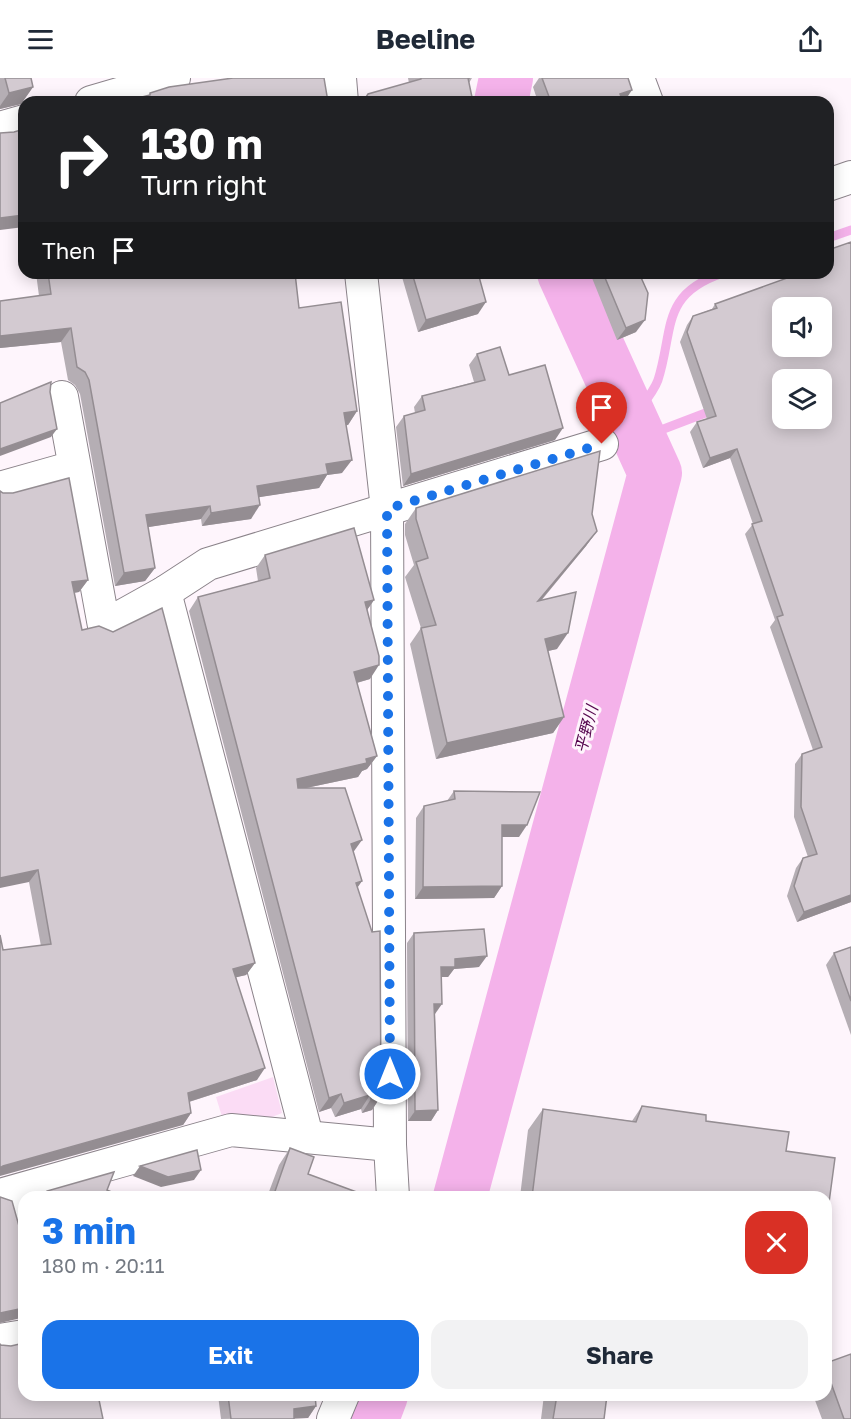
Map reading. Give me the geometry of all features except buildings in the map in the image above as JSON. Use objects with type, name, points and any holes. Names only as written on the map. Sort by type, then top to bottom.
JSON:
[{"type":"street","points":[[112,96],[174,78]]},
{"type":"street","points":[[340,78],[342,96]]},
{"type":"street","points":[[638,78],[645,96]]},
{"type":"street","points":[[0,128],[18,123]]},
{"type":"street","points":[[834,183],[851,177]]},
{"type":"street","points":[[362,279],[387,509],[390,1145],[393,1191]]},
{"type":"street","points":[[62,397],[104,626],[165,592],[208,564],[602,444]]},
{"type":"street","points":[[0,488],[74,466]]},
{"type":"street","points":[[165,592],[306,1136]]},
{"type":"street","points":[[18,1213],[9,1193],[231,1130],[390,1145]]},
{"type":"street","points":[[0,1340],[18,1337]]},
{"type":"street","points":[[333,1419],[340,1401]]},
{"type":"shaded area","points":[[273,1077],[282,1113],[267,1119],[223,1120],[216,1097]]},
{"type":"waterway","name":"平野川","points":[[502,96],[506,78]]},
{"type":"waterway","points":[[834,236],[851,230]]},
{"type":"waterway","name":"平野川","points":[[462,1191],[655,473],[567,279]]},
{"type":"waterway","points":[[632,419],[656,385],[669,330],[679,303],[689,292],[710,279]]},
{"type":"waterway","points":[[640,438],[716,409]]},
{"type":"waterway","name":"平野川","points":[[372,1419],[379,1401]]},
{"type":"route","points":[[390,1074],[387,509],[602,444]]}]
